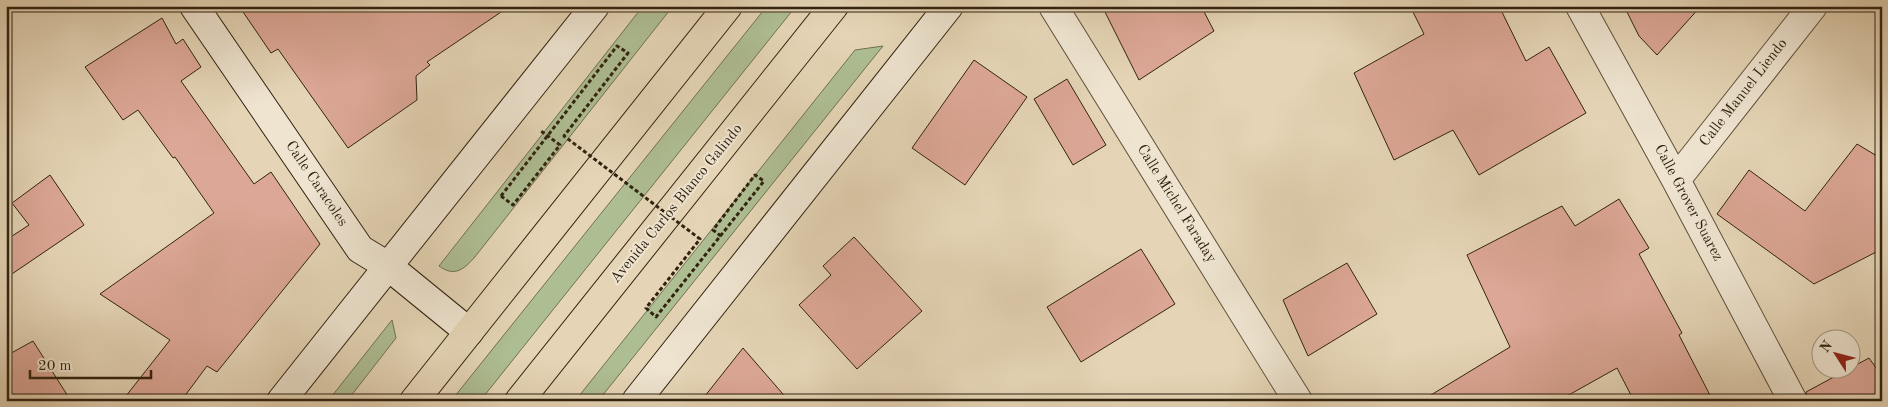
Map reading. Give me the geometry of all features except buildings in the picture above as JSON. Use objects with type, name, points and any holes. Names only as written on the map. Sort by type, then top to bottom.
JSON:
[{"type":"highway","points":[[414,401],[728,6]]},
{"type":"highway","name":"Avenida Carlos Blanco Galindo","points":[[520,401],[834,6]]},
{"type":"street","name":"Calle Caracoles","points":[[194,6],[360,250],[388,266],[469,332]]},
{"type":"street","points":[[281,401],[595,6]]},
{"type":"street","points":[[636,401],[950,6]]},
{"type":"street","name":"Calle Michel Faraday","points":[[1053,6],[1298,401]]},
{"type":"street","name":"Calle Grover Suarez","points":[[1580,6],[1676,180],[1792,401]]},
{"type":"street","name":"Calle Manuel Liendo","points":[[1676,180],[1812,6]]},
{"type":"path","points":[[512,109],[560,145],[513,205],[501,196],[617,46],[628,53],[564,136],[700,239],[646,308],[656,317],[764,181]]},
{"type":"green space","points":[[643,6],[673,6],[474,258],[458,271],[449,271],[439,266]]},
{"type":"green space","points":[[767,6],[796,6],[480,401],[451,401]]},
{"type":"green space","points":[[883,46],[598,401],[575,401],[855,50]]},
{"type":"green space","points":[[392,320],[396,338],[347,401],[328,401]]}]
